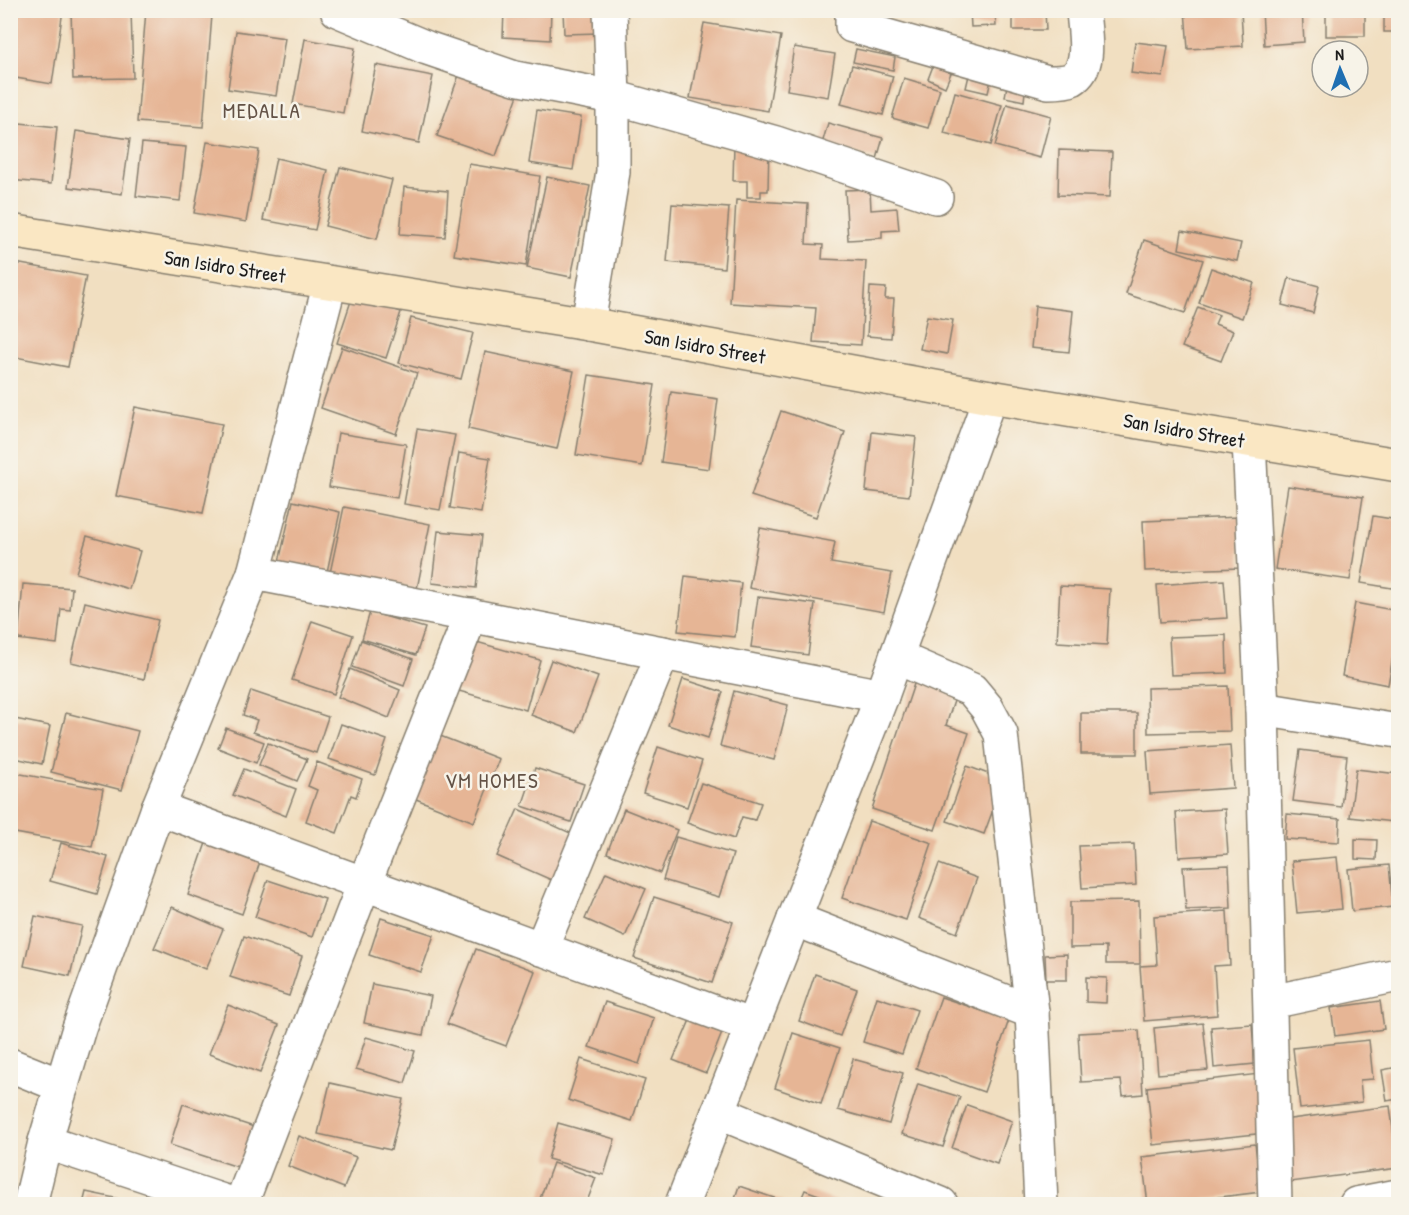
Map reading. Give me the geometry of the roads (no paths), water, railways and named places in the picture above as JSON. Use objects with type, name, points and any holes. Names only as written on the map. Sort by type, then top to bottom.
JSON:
[{"type":"street","points":[[337,10],[427,48],[515,78],[613,97],[776,143],[936,197]]},
{"type":"street","points":[[588,324],[613,172],[610,10]]},
{"type":"street","points":[[852,10],[852,26],[1048,82],[1070,80],[1080,72],[1085,57],[1083,10]]},
{"type":"street","name":"San Isidro Street","points":[[10,231],[588,324],[990,397],[1398,465]]},
{"type":"street","points":[[30,1204],[45,1142],[79,1028],[158,808],[254,573],[330,283]]},
{"type":"street","points":[[682,1204],[882,696],[990,397]]},
{"type":"street","points":[[1249,441],[1262,709],[1275,1204]]},
{"type":"street","points":[[254,573],[882,696]]},
{"type":"street","points":[[241,1204],[364,884],[471,615]]},
{"type":"street","points":[[541,949],[663,653]]},
{"type":"street","points":[[896,657],[972,690],[987,708],[1001,734],[1032,1012],[1041,1204]]},
{"type":"street","points":[[1262,709],[1398,731]]},
{"type":"street","points":[[158,808],[752,1026]]},
{"type":"street","points":[[794,919],[1032,1012]]},
{"type":"street","points":[[1271,1002],[1398,975]]},
{"type":"street","points":[[10,1065],[62,1086]]},
{"type":"street","points":[[718,1112],[941,1204]]},
{"type":"street","points":[[45,1142],[232,1204]]},
{"type":"street","points":[[1356,1204],[1398,1196]]},
{"type":"district","name":"MEDALLA","points":[[262,110]]},
{"type":"district","name":"VM HOMES","points":[[492,780]]}]
